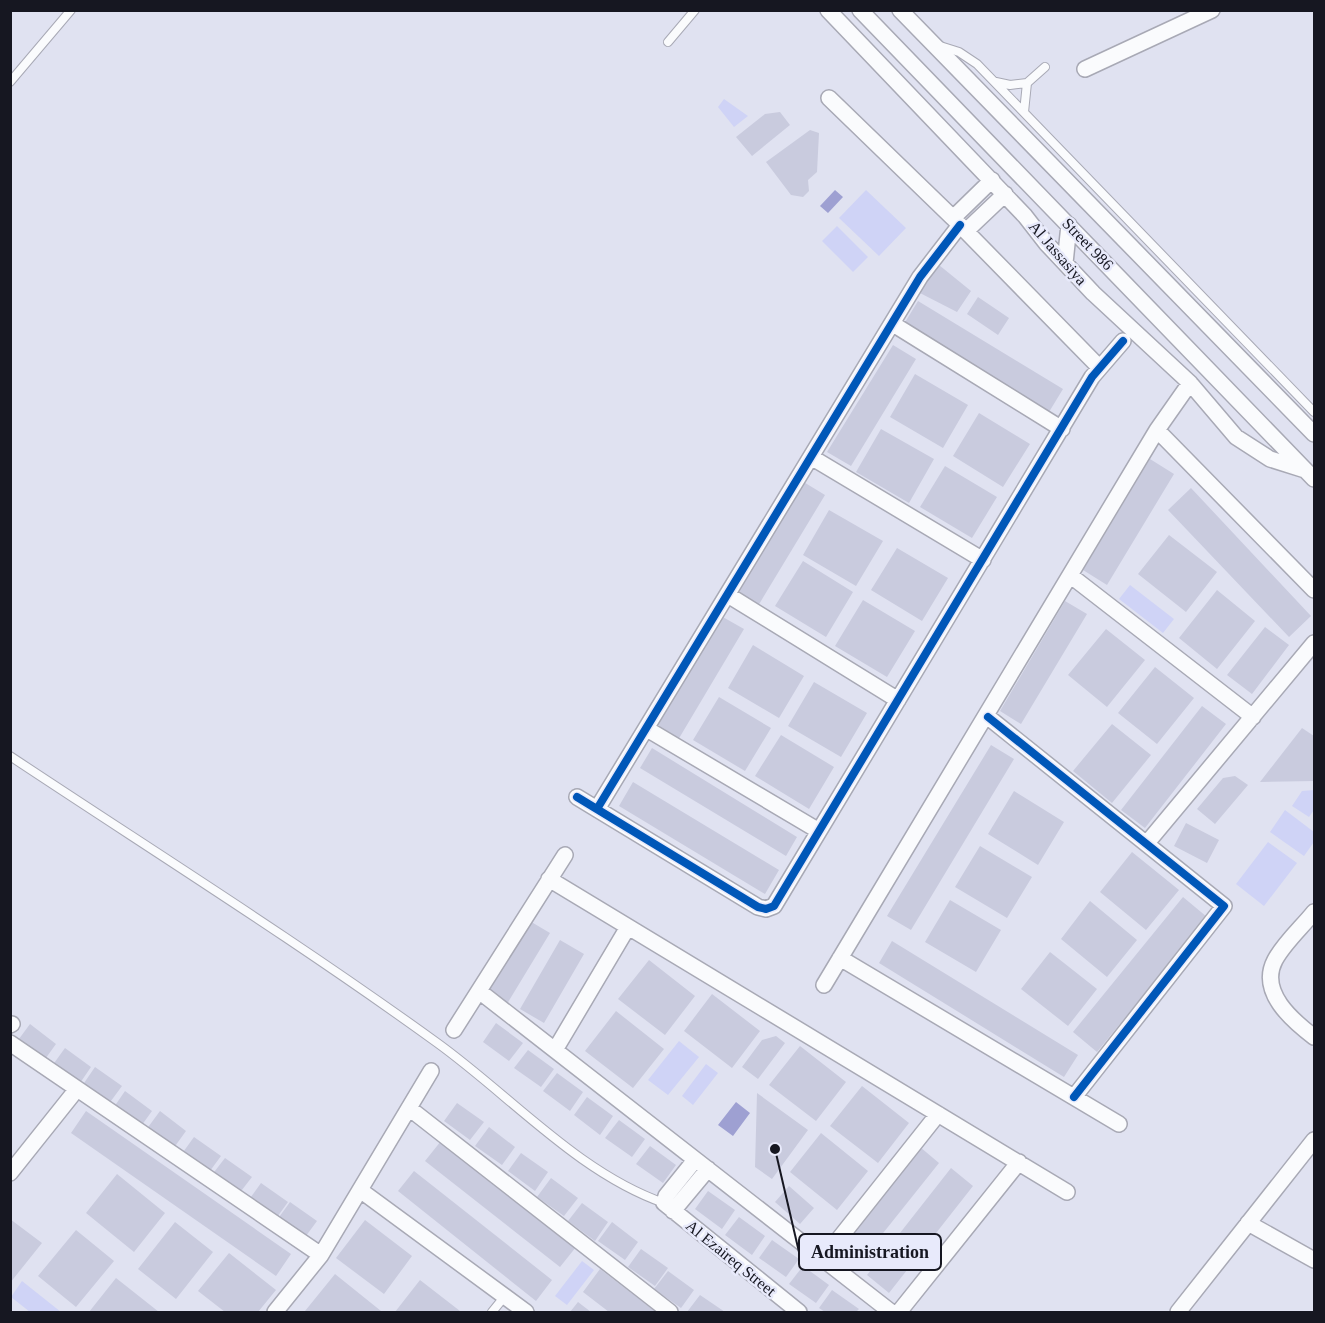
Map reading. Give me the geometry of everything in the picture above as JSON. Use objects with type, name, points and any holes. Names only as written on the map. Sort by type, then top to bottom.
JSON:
[{"type":"street","name":"Al Jassasiya","points":[[828,10],[860,54],[992,180],[1093,293],[1190,383],[1247,446],[1270,459],[1310,475]]},
{"type":"street","name":"Street 986","points":[[861,10],[1310,475]]},
{"type":"street","name":"Street 986","points":[[900,10],[1314,434]]},
{"type":"street","points":[[1085,69],[1212,10]]},
{"type":"street","points":[[829,98],[960,225],[1099,367]]},
{"type":"street","points":[[597,809],[921,277],[992,180]]},
{"type":"street","points":[[960,225],[1005,194]]},
{"type":"street","points":[[1065,263],[1069,225]]},
{"type":"street","points":[[893,324],[1062,429]]},
{"type":"street","points":[[577,797],[758,907],[766,909],[774,906],[1099,367],[1123,341]]},
{"type":"street","points":[[824,985],[988,717],[1157,430],[1190,383]]},
{"type":"street","points":[[1157,430],[1314,590]]},
{"type":"street","points":[[811,457],[983,560]]},
{"type":"street","points":[[1071,576],[1253,717]]},
{"type":"street","points":[[728,595],[898,700]]},
{"type":"street","points":[[1147,843],[1314,643]]},
{"type":"street","points":[[988,717],[1224,906],[1074,1097]]},
{"type":"street","points":[[647,729],[819,831]]},
{"type":"street","points":[[454,1030],[565,855]]},
{"type":"street","points":[[549,879],[1067,1192]]},
{"type":"street","points":[[1314,912],[1275,960],[1273,981],[1282,1008],[1314,1038]]},
{"type":"street","points":[[555,1050],[628,927]]},
{"type":"street","points":[[840,958],[1119,1124]]},
{"type":"street","points":[[479,991],[891,1312]]},
{"type":"street","points":[[10,1043],[321,1255]]},
{"type":"street","points":[[275,1312],[321,1255],[431,1071]]},
{"type":"street","points":[[10,1173],[77,1089]]},
{"type":"street","points":[[409,1108],[670,1312]]},
{"type":"street","points":[[823,1259],[938,1114]]},
{"type":"street","points":[[1178,1312],[1314,1140]]},
{"type":"street","points":[[695,1160],[666,1196],[669,1207],[708,1169]]},
{"type":"street","points":[[899,1312],[1019,1162]]},
{"type":"street","points":[[360,1190],[526,1312]]},
{"type":"street","name":"Al Ezaireq Street","points":[[669,1207],[799,1312]]},
{"type":"street","points":[[1248,1223],[1314,1260]]},
{"type":"lane","points":[[10,82],[71,10]]},
{"type":"lane","points":[[668,42],[695,10]]},
{"type":"lane","points":[[931,43],[966,55],[993,81],[1314,412]]},
{"type":"lane","points":[[993,81],[1010,85],[1027,83],[1045,67]]},
{"type":"lane","points":[[1024,112],[1027,83]]},
{"type":"lane","points":[[10,756],[351,980],[444,1048],[609,1178],[669,1207]]},
{"type":"lane","points":[[492,1312],[505,1296]]},
{"type":"shaded area","points":[[724,99],[748,116],[734,127],[718,107]]},
{"type":"shaded area","points":[[835,190],[843,197],[828,213],[820,206]]},
{"type":"shaded area","points":[[866,190],[906,228],[879,256],[839,218]]},
{"type":"shaded area","points":[[837,226],[868,257],[853,272],[822,241]]},
{"type":"shaded area","points":[[1130,585],[1174,619],[1163,633],[1119,599]]},
{"type":"shaded area","points":[[1314,790],[1314,810],[1309,817],[1292,806],[1302,791]]},
{"type":"shaded area","points":[[1285,810],[1314,832],[1314,842],[1304,856],[1270,832]]},
{"type":"shaded area","points":[[1268,842],[1297,863],[1264,906],[1236,884]]},
{"type":"shaded area","points":[[679,1041],[699,1057],[668,1095],[648,1080]]},
{"type":"shaded area","points":[[706,1064],[718,1073],[693,1105],[682,1096]]},
{"type":"shaded area","points":[[736,1102],[750,1113],[733,1136],[718,1125]]},
{"type":"shaded area","points":[[582,1261],[594,1270],[567,1305],[555,1296]]},
{"type":"shaded area","points":[[22,1281],[61,1312],[30,1312],[11,1297]]},
{"type":"building","points":[[780,112],[790,125],[752,156],[736,137],[765,114]]},
{"type":"building","points":[[810,130],[819,133],[817,172],[808,180],[809,191],[803,197],[791,195],[766,162]]},
{"type":"building","points":[[939,265],[971,291],[957,312],[918,292]]},
{"type":"building","points":[[978,297],[1009,318],[998,335],[967,314]]},
{"type":"building","points":[[918,301],[1063,389],[1049,412],[904,324]]},
{"type":"building","points":[[893,345],[916,359],[851,466],[827,452]]},
{"type":"building","points":[[915,374],[968,405],[943,448],[890,417]]},
{"type":"building","points":[[979,413],[1030,444],[1003,487],[953,456]]},
{"type":"building","points":[[881,429],[934,459],[909,503],[856,472]]},
{"type":"building","points":[[1150,459],[1174,474],[1107,585],[1083,570]]},
{"type":"building","points":[[945,466],[997,497],[972,538],[920,507]]},
{"type":"building","points":[[802,481],[825,495],[758,606],[736,593]]},
{"type":"building","points":[[1191,488],[1311,616],[1289,637],[1168,510]]},
{"type":"building","points":[[829,510],[883,541],[856,586],[803,555]]},
{"type":"building","points":[[1169,535],[1217,572],[1186,612],[1138,574]]},
{"type":"building","points":[[897,548],[948,578],[922,621],[871,590]]},
{"type":"building","points":[[803,561],[853,592],[826,637],[775,606]]},
{"type":"building","points":[[1217,590],[1255,621],[1217,669],[1179,638]]},
{"type":"building","points":[[863,600],[915,631],[887,677],[835,646]]},
{"type":"building","points":[[1065,601],[1087,614],[1021,724],[1000,711]]},
{"type":"building","points":[[721,616],[744,629],[678,740],[655,726]]},
{"type":"building","points":[[1265,627],[1289,645],[1252,694],[1227,675]]},
{"type":"building","points":[[1106,629],[1145,660],[1107,707],[1068,675]]},
{"type":"building","points":[[753,645],[804,676],[779,718],[728,688]]},
{"type":"building","points":[[1155,667],[1194,698],[1157,744],[1118,713]]},
{"type":"building","points":[[814,682],[867,713],[841,757],[788,726]]},
{"type":"building","points":[[719,697],[771,728],[745,771],[693,740]]},
{"type":"building","points":[[1202,706],[1226,724],[1145,828],[1121,810]]},
{"type":"building","points":[[1112,724],[1151,755],[1112,803],[1073,771]]},
{"type":"building","points":[[1302,728],[1314,736],[1314,781],[1260,782]]},
{"type":"building","points":[[781,735],[834,767],[809,809],[755,776]]},
{"type":"building","points":[[991,745],[1014,759],[911,930],[887,916]]},
{"type":"building","points":[[652,748],[797,837],[786,856],[640,768]]},
{"type":"building","points":[[1235,776],[1248,785],[1215,824],[1197,809],[1223,778]]},
{"type":"building","points":[[633,782],[779,870],[765,894],[619,806]]},
{"type":"building","points":[[1014,791],[1064,822],[1038,865],[988,834]]},
{"type":"building","points":[[1186,823],[1219,840],[1207,863],[1174,846]]},
{"type":"building","points":[[980,846],[1032,877],[1007,918],[955,887]]},
{"type":"building","points":[[1132,852],[1179,890],[1146,930],[1100,892]]},
{"type":"building","points":[[1183,897],[1207,917],[1097,1052],[1073,1032]]},
{"type":"building","points":[[950,900],[1001,930],[976,972],[925,942]]},
{"type":"building","points":[[1090,901],[1137,940],[1107,977],[1061,939]]},
{"type":"building","points":[[528,920],[550,933],[507,1004],[485,991]]},
{"type":"building","points":[[560,940],[584,954],[544,1023],[520,1009]]},
{"type":"building","points":[[892,941],[1078,1055],[1064,1077],[879,963]]},
{"type":"building","points":[[1050,952],[1097,989],[1068,1026],[1021,989]]},
{"type":"building","points":[[649,960],[695,996],[665,1035],[618,999]]},
{"type":"building","points":[[712,994],[760,1031],[732,1068],[684,1031]]},
{"type":"building","points":[[616,1011],[664,1049],[633,1088],[585,1051]]},
{"type":"building","points":[[496,1023],[523,1043],[509,1061],[483,1042]]},
{"type":"building","points":[[30,1024],[56,1044],[43,1062],[16,1043]]},
{"type":"building","points":[[776,1036],[785,1043],[758,1079],[742,1067],[762,1040]]},
{"type":"building","points":[[800,1046],[846,1082],[816,1121],[769,1085]]},
{"type":"building","points":[[65,1048],[91,1067],[78,1086],[52,1066]]},
{"type":"building","points":[[528,1050],[554,1069],[541,1087],[514,1068]]},
{"type":"building","points":[[95,1067],[122,1086],[108,1105],[82,1086]]},
{"type":"building","points":[[557,1073],[583,1092],[570,1111],[543,1091]]},
{"type":"building","points":[[862,1086],[909,1123],[878,1163],[830,1126]]},
{"type":"building","points":[[125,1091],[152,1111],[139,1129],[112,1110]]},
{"type":"building","points":[[757,1093],[808,1130],[772,1179],[755,1167]]},
{"type":"building","points":[[587,1097],[613,1116],[600,1135],[574,1115]]},
{"type":"building","points":[[457,1103],[484,1122],[470,1140],[444,1121]]},
{"type":"building","points":[[86,1111],[291,1254],[276,1276],[71,1133]]},
{"type":"building","points":[[160,1111],[186,1131],[173,1149],[146,1130]]},
{"type":"building","points":[[619,1120],[645,1139],[632,1157],[605,1138]]},
{"type":"building","points":[[489,1127],[515,1147],[502,1165],[475,1146]]},
{"type":"building","points":[[821,1133],[868,1171],[837,1210],[790,1172]]},
{"type":"building","points":[[194,1137],[221,1156],[207,1175],[181,1155]]},
{"type":"building","points":[[441,1141],[576,1247],[560,1267],[425,1161]]},
{"type":"building","points":[[650,1146],[676,1165],[663,1183],[636,1164]]},
{"type":"building","points":[[920,1147],[939,1163],[856,1267],[836,1251]]},
{"type":"building","points":[[521,1153],[548,1172],[535,1191],[508,1171]]},
{"type":"building","points":[[225,1158],[252,1177],[238,1195],[211,1176]]},
{"type":"building","points":[[951,1168],[973,1186],[889,1293],[867,1275]]},
{"type":"building","points":[[414,1171],[552,1280],[536,1301],[398,1191]]},
{"type":"building","points":[[117,1174],[165,1213],[134,1252],[86,1213]]},
{"type":"building","points":[[551,1178],[578,1198],[564,1216],[537,1197]]},
{"type":"building","points":[[261,1183],[288,1202],[275,1220],[248,1201]]},
{"type":"building","points":[[789,1186],[814,1208],[800,1224],[775,1202]]},
{"type":"building","points":[[708,1191],[735,1210],[722,1229],[695,1209]]},
{"type":"building","points":[[290,1202],[317,1221],[303,1240],[277,1220]]},
{"type":"building","points":[[582,1203],[608,1222],[595,1241],[568,1221]]},
{"type":"building","points":[[739,1217],[765,1236],[752,1255],[725,1235]]},
{"type":"building","points":[[10,1219],[42,1243],[10,1283]]},
{"type":"building","points":[[365,1220],[412,1256],[384,1294],[336,1258]]},
{"type":"building","points":[[175,1222],[213,1252],[176,1299],[138,1269]]},
{"type":"building","points":[[612,1222],[638,1242],[625,1260],[598,1241]]},
{"type":"building","points":[[76,1230],[114,1261],[76,1307],[38,1276]]},
{"type":"building","points":[[772,1240],[799,1259],[786,1277],[759,1258]]},
{"type":"building","points":[[641,1249],[668,1268],[655,1286],[628,1267]]},
{"type":"building","points":[[229,1253],[276,1290],[258,1312],[225,1312],[198,1291]]},
{"type":"building","points":[[803,1266],[829,1285],[816,1303],[789,1284]]},
{"type":"building","points":[[600,1269],[656,1312],[609,1312],[583,1292]]},
{"type":"building","points":[[668,1271],[694,1290],[681,1308],[654,1289]]},
{"type":"building","points":[[335,1274],[381,1311],[305,1311]]},
{"type":"building","points":[[116,1278],[159,1312],[89,1312]]},
{"type":"building","points":[[420,1280],[460,1311],[395,1312]]},
{"type":"building","points":[[832,1290],[859,1309],[856,1312],[825,1312],[819,1308]]},
{"type":"building","points":[[700,1295],[725,1312],[687,1312]]},
{"type":"building","points":[[578,1302],[591,1312],[570,1312]]},
{"type":"cycle path","points":[[597,809],[920,277],[960,225]]},
{"type":"cycle path","points":[[577,797],[758,907],[766,909],[774,906],[1092,377],[1123,341]]},
{"type":"cycle path","points":[[988,717],[1224,906],[1074,1097]]},
{"type":"place","name":"Administration","points":[[775,1149]]}]
